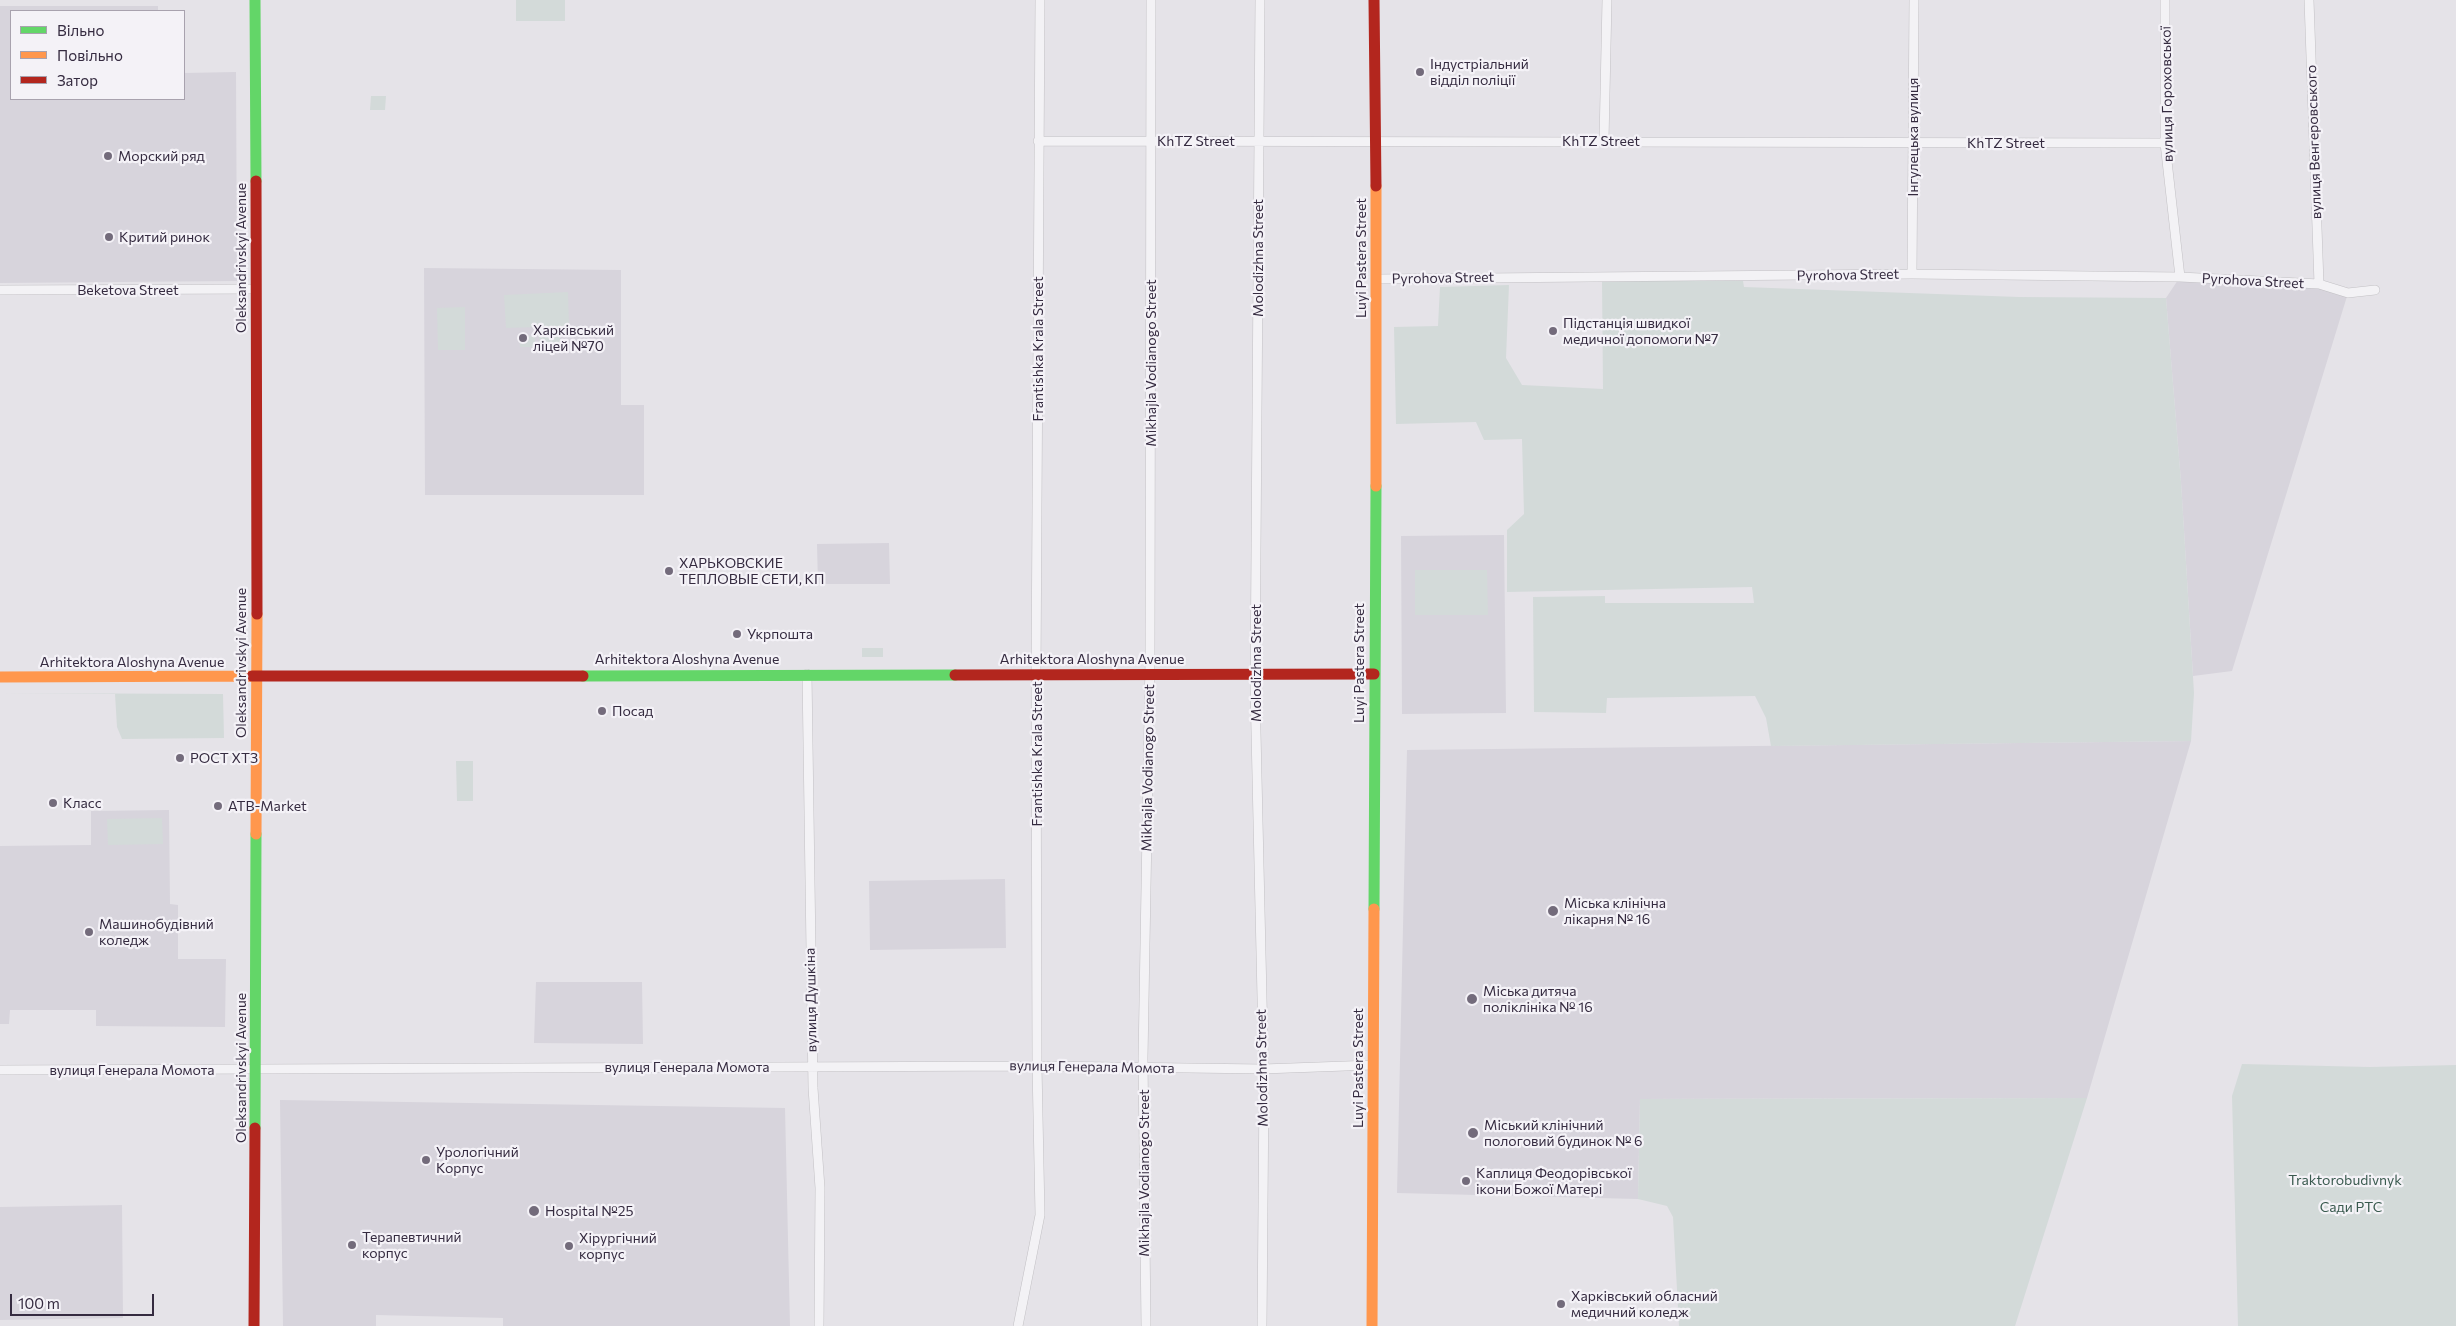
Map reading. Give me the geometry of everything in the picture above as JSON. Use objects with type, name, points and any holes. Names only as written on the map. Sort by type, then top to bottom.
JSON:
[{"type":"street","name":"Oleksandrivskyi Avenue","points":[[254,1326],[256,1070],[255,0]]},
{"type":"street","name":"Frantishka Krala Street","points":[[1018,1326],[1040,1215],[1037,1066],[1036,674],[1040,0]]},
{"type":"street","name":"Mikhajla Vodianogo Street","points":[[1146,1326],[1144,1068],[1149,674],[1151,0]]},
{"type":"street","name":"Molodizhna Street","points":[[1260,0],[1256,674],[1263,1069],[1262,1326]]},
{"type":"street","name":"Luyi Pastera Street","points":[[1372,1326],[1376,279],[1374,0]]},
{"type":"street","points":[[1604,141],[1607,0]]},
{"type":"street","name":"Інгулецька вулиця","points":[[1912,274],[1914,0]]},
{"type":"street","name":"вулиця Гороховської","points":[[2165,0],[2165,143],[2180,277]]},
{"type":"street","name":"вулиця Венгеровського","points":[[2309,0],[2319,284]]},
{"type":"street","name":"KhTZ Street","points":[[1038,142],[1604,141],[1912,144],[2165,143]]},
{"type":"street","name":"Pyrohova Street","points":[[1376,279],[1912,274],[2180,277],[2319,284],[2348,293],[2375,290]]},
{"type":"street","name":"Beketova Street","points":[[0,290],[256,289]]},
{"type":"street","name":"вулиця Душкіна","points":[[807,674],[813,1067],[820,1188],[820,1326]]},
{"type":"street","name":"Arhitektora Aloshyna Avenue","points":[[0,676],[1374,674]]},
{"type":"street","name":"вулиця Генерала Момота","points":[[0,1070],[1037,1066],[1263,1069],[1373,1065]]},
{"type":"shaded area","points":[[0,6],[158,6],[158,10],[10,10],[10,100],[185,100],[185,73],[236,72],[237,281],[0,283]]},
{"type":"shaded area","name":"Харківський ліцей №70","points":[[424,268],[621,270],[621,405],[644,405],[644,495],[425,495]]},
{"type":"shaded area","points":[[2180,277],[2319,284],[2348,293],[2232,671],[2193,676],[2181,482],[2166,298]]},
{"type":"shaded area","points":[[1504,535],[1506,713],[1402,714],[1401,536]]},
{"type":"shaded area","points":[[889,543],[890,584],[818,584],[817,544]]},
{"type":"shaded area","points":[[2191,741],[2087,1098],[1640,1099],[1638,1199],[1397,1193],[1407,750]]},
{"type":"shaded area","name":"Машинобудівний коледж","points":[[169,810],[170,904],[178,905],[178,959],[226,959],[225,1027],[96,1026],[96,1010],[10,1010],[9,1024],[0,1024],[0,846],[91,845],[91,811]]},
{"type":"shaded area","points":[[1005,879],[1006,948],[870,950],[869,881]]},
{"type":"shaded area","points":[[536,982],[642,982],[643,1044],[534,1043]]},
{"type":"shaded area","name":"Hospital №25","points":[[280,1100],[785,1108],[790,1326],[503,1326],[503,1318],[376,1315],[376,1326],[283,1326]]},
{"type":"shaded area","points":[[122,1205],[123,1318],[0,1320],[0,1207]]},
{"type":"green space","points":[[516,0],[565,0],[565,21],[516,21]]},
{"type":"green space","points":[[371,96],[386,96],[385,110],[370,110]]},
{"type":"green space","points":[[1602,280],[1743,281],[1744,287],[2019,297],[2166,298],[2181,482],[2194,693],[2191,741],[1771,746],[1766,718],[1755,696],[1607,698],[1606,713],[1534,712],[1533,597],[1605,596],[1605,603],[1754,603],[1752,587],[1507,592],[1507,530],[1524,514],[1522,439],[1484,440],[1476,422],[1396,424],[1394,327],[1438,326],[1440,287],[1509,285],[1506,358],[1522,385],[1603,389]]},
{"type":"green space","points":[[568,292],[569,326],[506,328],[504,295]]},
{"type":"green space","points":[[465,307],[465,350],[438,350],[437,308]]},
{"type":"green space","points":[[560,328],[561,350],[539,351],[539,329]]},
{"type":"green space","points":[[535,336],[535,347],[520,347],[519,337]]},
{"type":"green space","points":[[1415,570],[1487,570],[1488,615],[1415,615]]},
{"type":"green space","points":[[862,648],[883,648],[883,657],[862,657]]},
{"type":"green space","points":[[0,693],[223,694],[224,738],[122,739],[117,727],[115,694]]},
{"type":"green space","points":[[456,761],[473,761],[473,801],[457,801]]},
{"type":"green space","points":[[162,818],[163,844],[108,845],[107,819]]},
{"type":"green space","name":"Сади РТС","points":[[2242,1064],[2370,1067],[2456,1065],[2456,1326],[2238,1326],[2232,1096]]},
{"type":"green space","points":[[2087,1098],[2015,1326],[1679,1326],[1673,1217],[1667,1206],[1638,1199],[1640,1099]]},
{"type":"traffic: fast","points":[[255,0],[256,181]]},
{"type":"traffic: fast","points":[[1374,909],[1376,486]]},
{"type":"traffic: fast","points":[[583,676],[955,675]]},
{"type":"traffic: fast","points":[[255,1128],[256,834]]},
{"type":"traffic: slow","points":[[1376,186],[1376,486]]},
{"type":"traffic: slow","points":[[256,834],[257,614]]},
{"type":"traffic: slow","points":[[0,677],[252,676]]},
{"type":"traffic: slow","points":[[1372,1326],[1374,909]]},
{"type":"traffic: jam","points":[[1374,0],[1376,186]]},
{"type":"traffic: jam","points":[[256,181],[257,614]]},
{"type":"traffic: jam","points":[[955,675],[1374,674]]},
{"type":"traffic: jam","points":[[252,676],[583,676]]},
{"type":"traffic: jam","points":[[254,1326],[255,1128]]},
{"type":"place","name":"Індустріальний відділ поліції","points":[[1420,72]]},
{"type":"place","name":"Морский ряд","points":[[108,156]]},
{"type":"place","name":"Критий ринок","points":[[109,237]]},
{"type":"place","name":"Підстанція швидкої медичної допомоги №7","points":[[1553,331]]},
{"type":"place","name":"Харківський ліцей №70","points":[[523,338]]},
{"type":"place","name":"ХАРЬКОВСКИЕ ТЕПЛОВЫЕ СЕТИ, КП","points":[[669,571]]},
{"type":"place","name":"Укрпошта","points":[[737,634]]},
{"type":"place","name":"Посад","points":[[602,711]]},
{"type":"place","name":"РОСТ ХТЗ","points":[[180,758]]},
{"type":"place","name":"Класс","points":[[53,803]]},
{"type":"place","name":"ATB-Market","points":[[218,806]]},
{"type":"place","name":"Міська клінічна лікарня № 16","points":[[1553,911]]},
{"type":"place","name":"Машинобудівний коледж","points":[[89,932]]},
{"type":"place","name":"Міська дитяча поліклініка № 16","points":[[1472,999]]},
{"type":"place","name":"Міський клінічний пологовий будинок № 6","points":[[1473,1133]]},
{"type":"place","name":"Урологічний Корпус","points":[[426,1160]]},
{"type":"place","name":"Каплиця Феодорівської ікони Божої Матері","points":[[1466,1181]]},
{"type":"place","name":"Hospital №25","points":[[534,1211]]},
{"type":"place","name":"Терапевтичний корпус","points":[[352,1245]]},
{"type":"place","name":"Хірургічний корпус","points":[[569,1246]]},
{"type":"place","name":"Харківський обласний медичний коледж","points":[[1561,1304]]},
{"type":"park label","name":"Traktorobudivnyk","points":[[2345,1180]]}]
